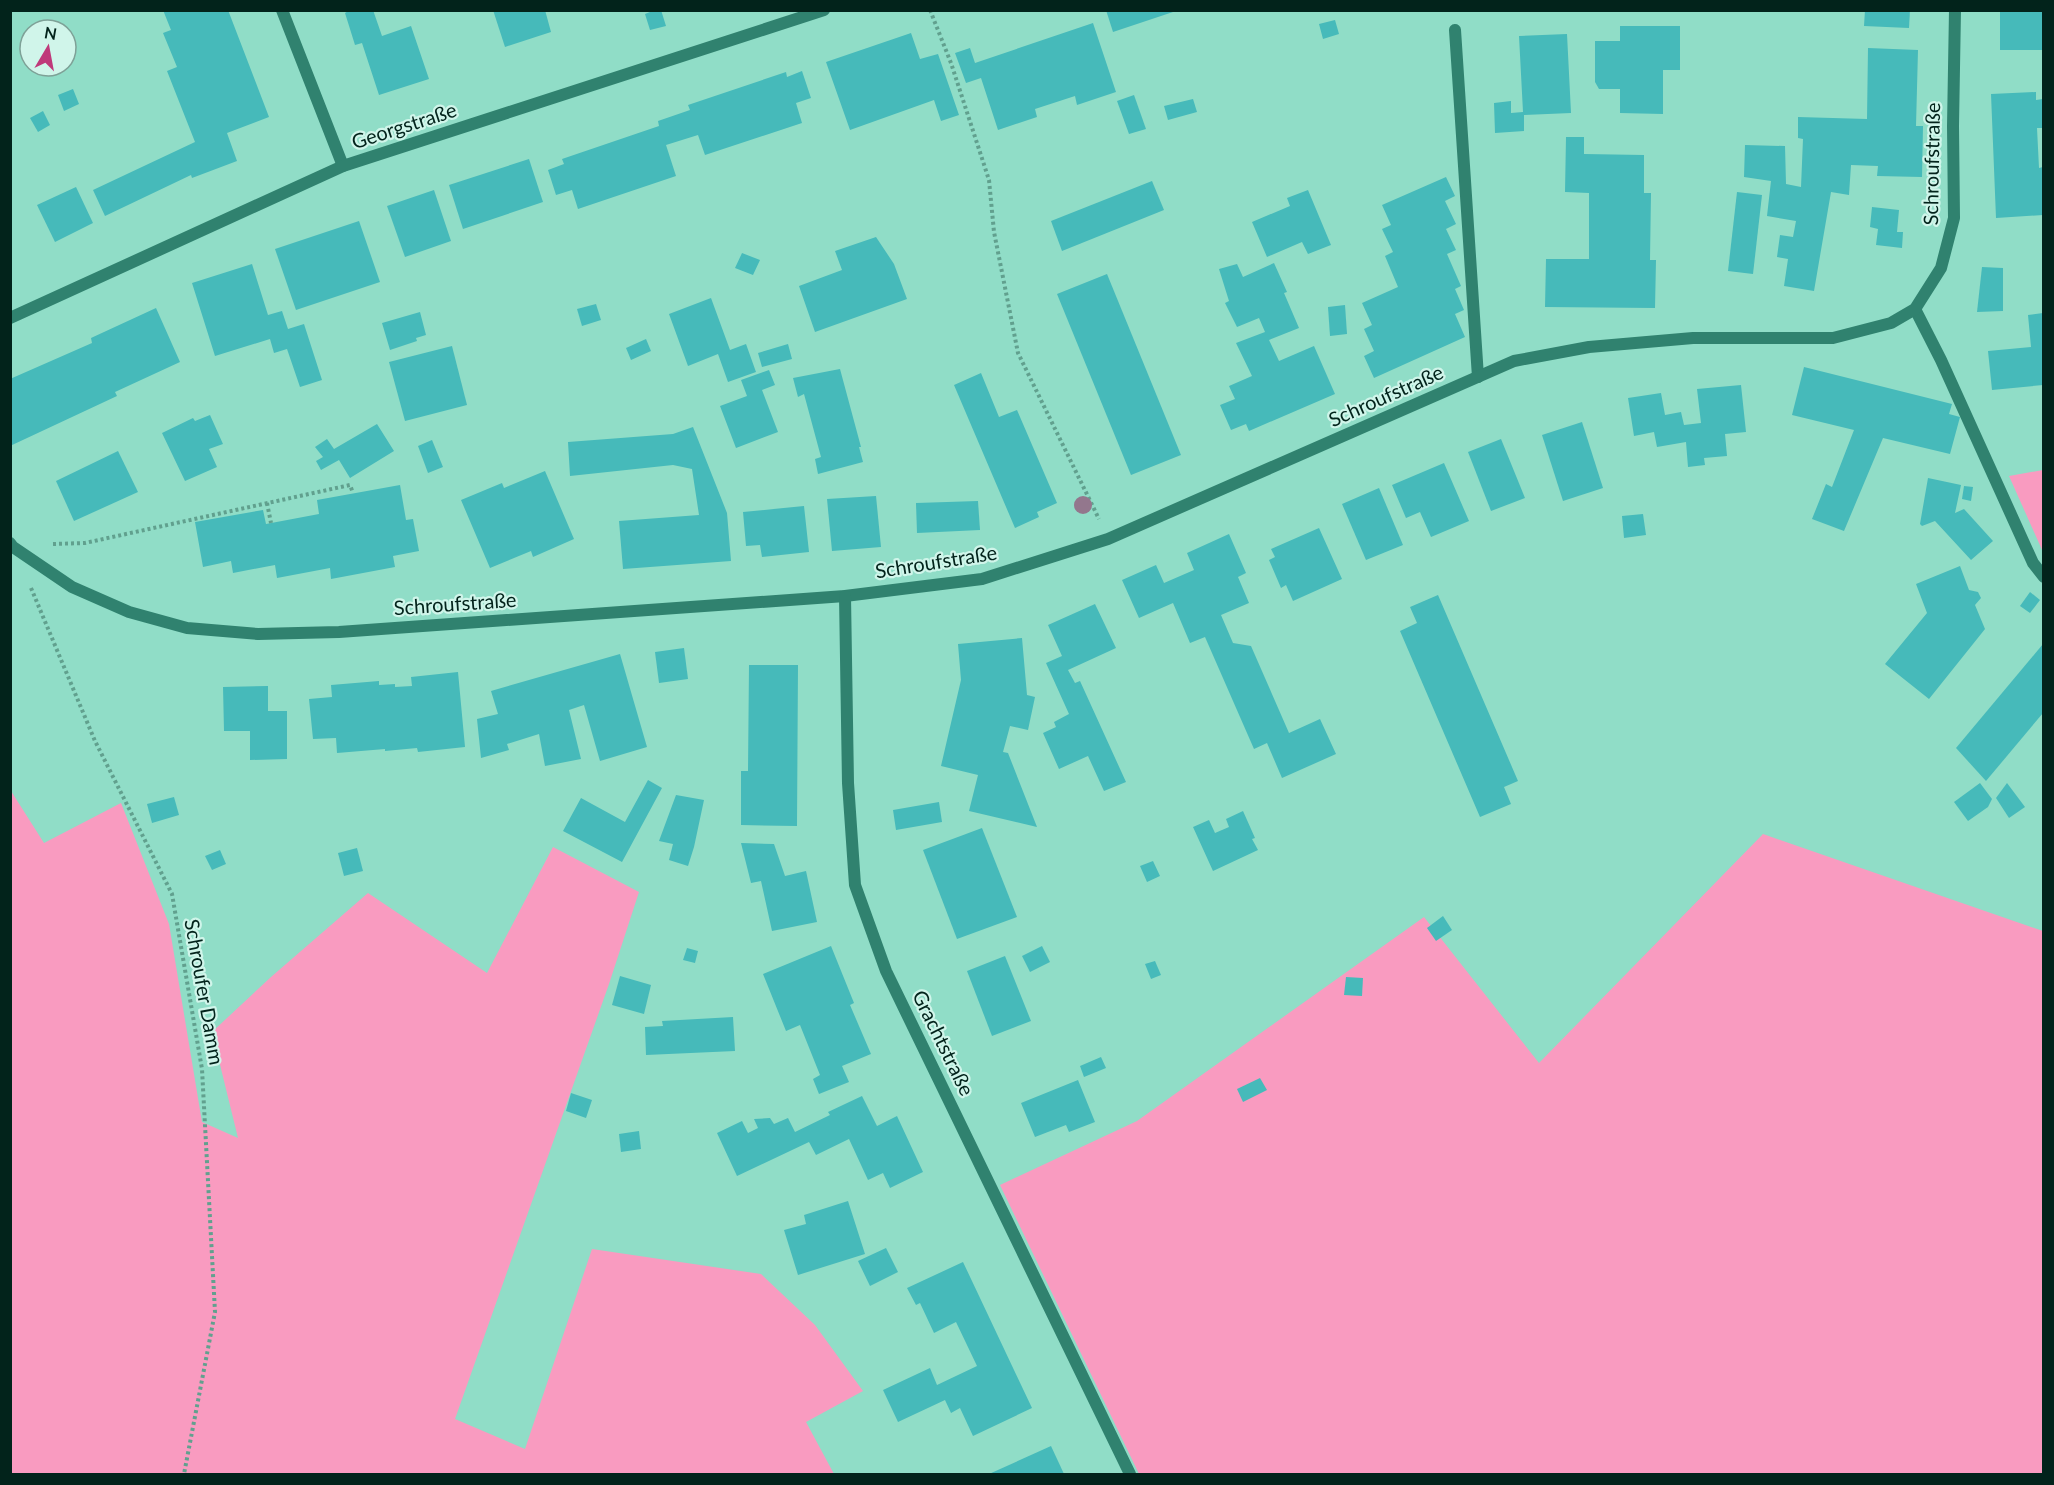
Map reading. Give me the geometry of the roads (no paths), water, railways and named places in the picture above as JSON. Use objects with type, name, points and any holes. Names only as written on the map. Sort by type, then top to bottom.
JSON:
[{"type":"street","points":[[282,10],[344,166]]},
{"type":"street","name":"Georgstraße","points":[[10,318],[344,166],[824,10]]},
{"type":"street","name":"Schroufstraße","points":[[12,545],[72,587],[129,612],[187,628],[258,634],[339,632],[845,596],[982,579],[1108,539],[1514,361],[1589,347],[1693,338],[1833,338],[1891,323],[1915,309],[1941,268],[1954,218],[1955,10]]},
{"type":"street","points":[[1455,30],[1478,377]]},
{"type":"street","points":[[1915,309],[1950,379],[2033,563],[2043,577]]},
{"type":"street","name":"Grachtstraße","points":[[845,596],[848,783],[855,885],[886,971],[1130,1474]]}]
